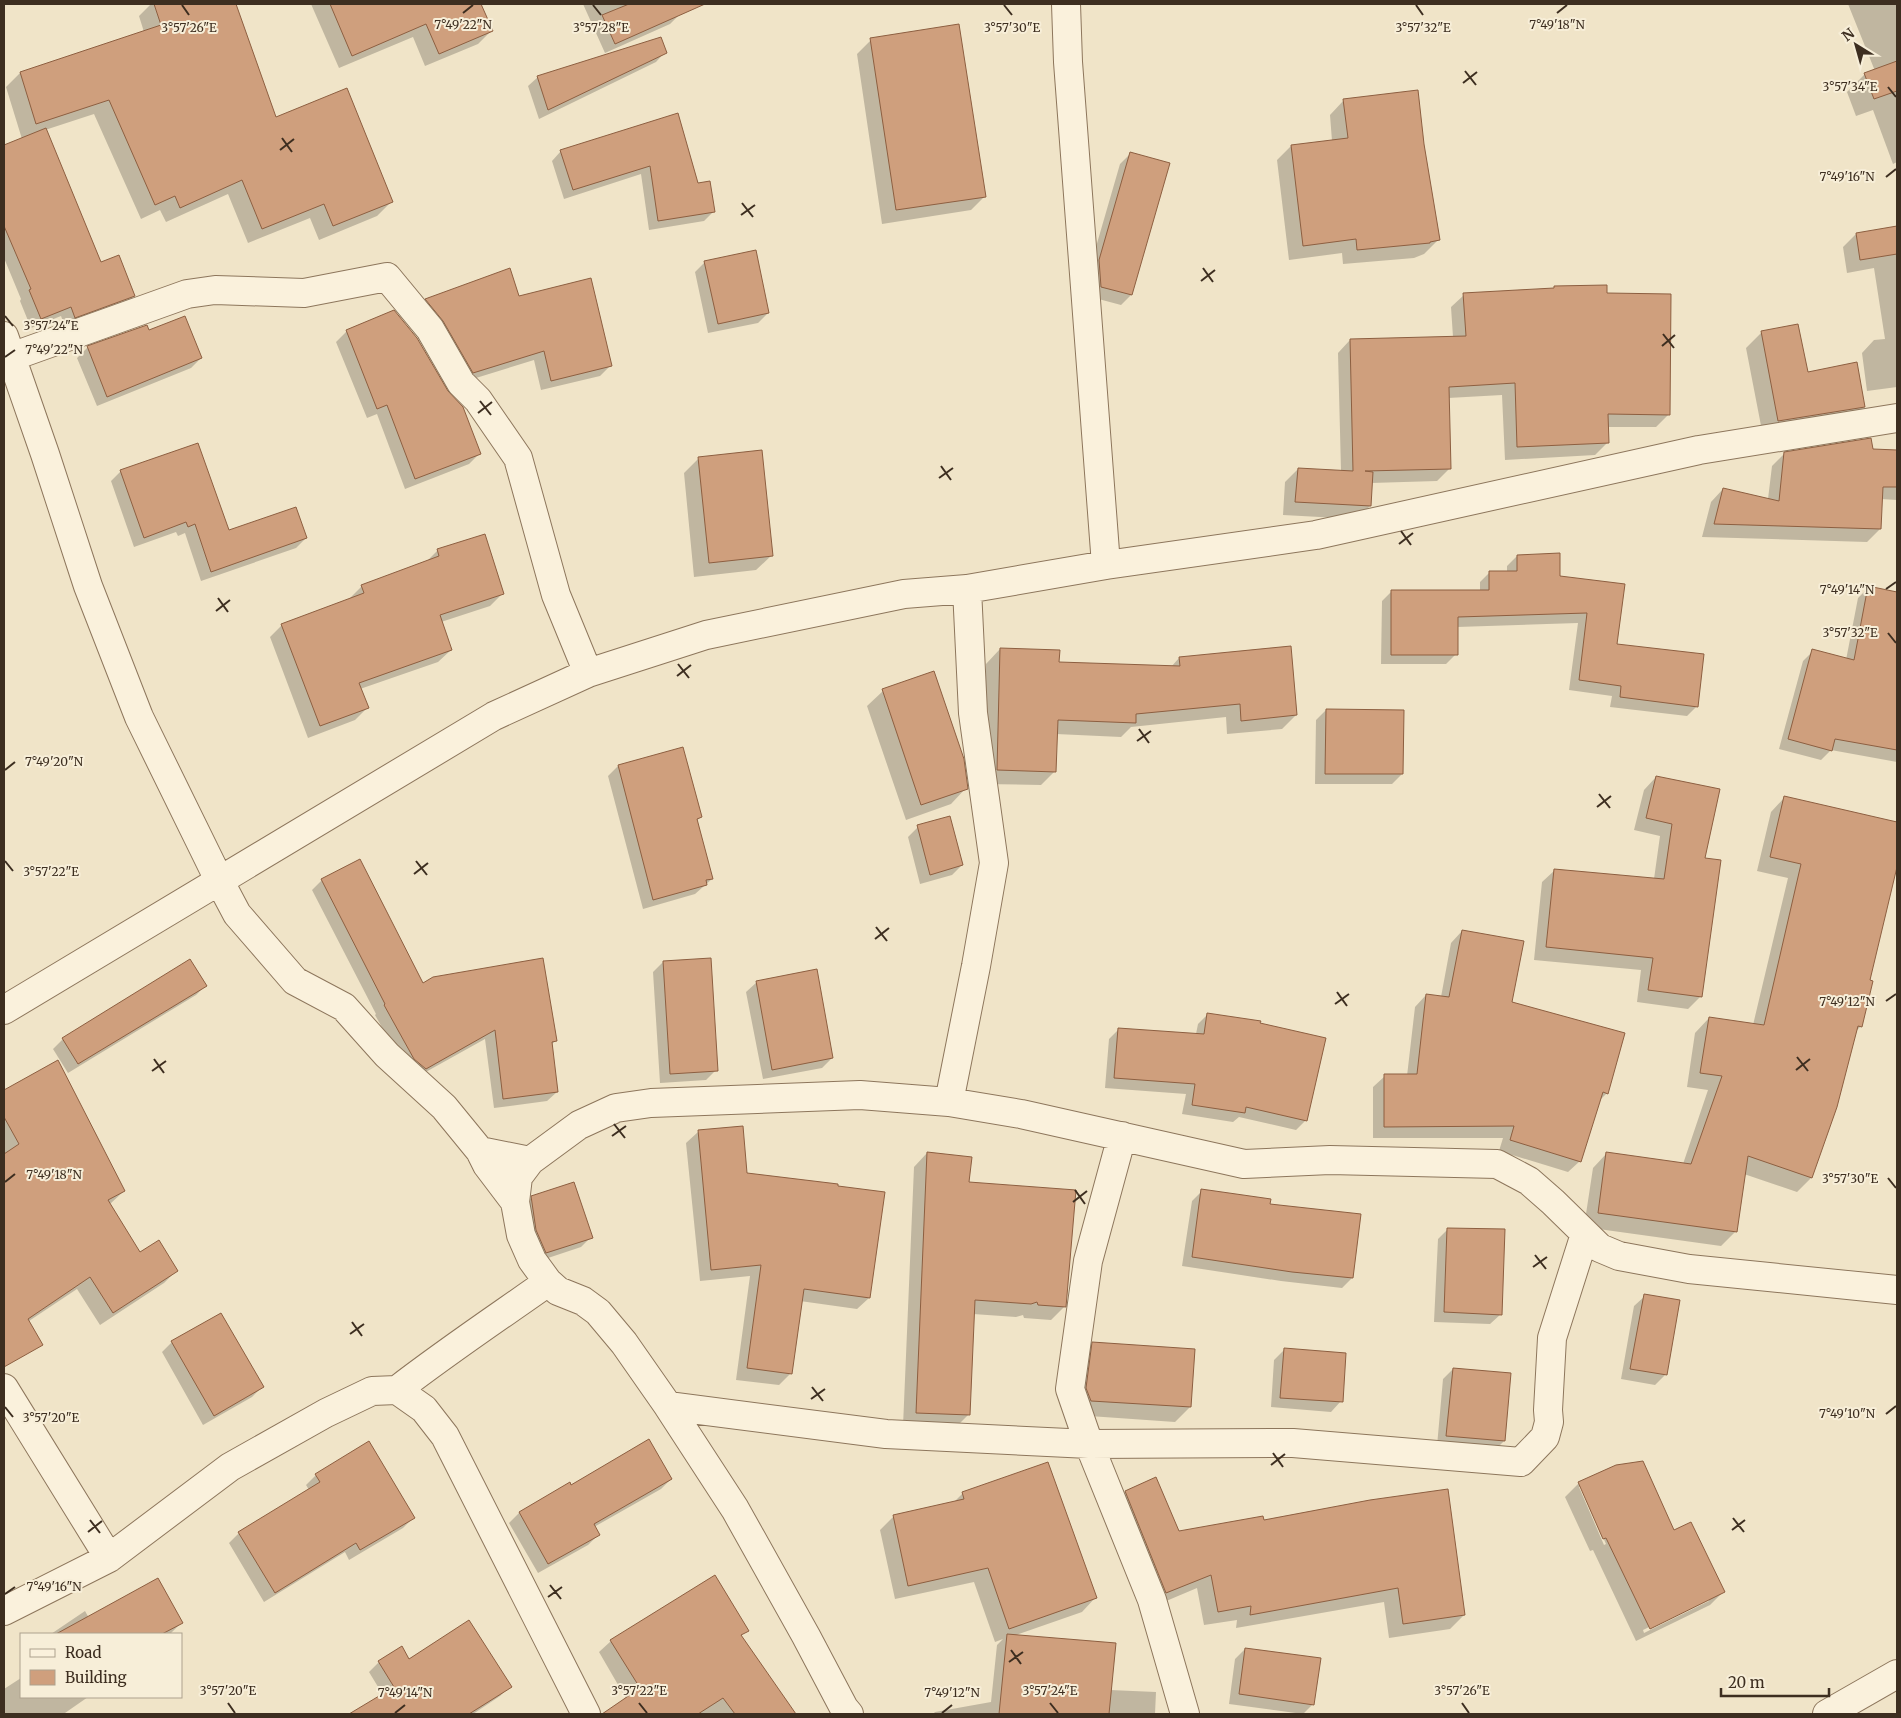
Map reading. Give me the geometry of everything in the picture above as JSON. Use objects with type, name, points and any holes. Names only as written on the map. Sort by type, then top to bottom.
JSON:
[{"type":"street","points":[[1066,4],[1068,62],[1106,565]]},
{"type":"street","points":[[515,1202],[487,1165],[480,1151],[444,1107],[387,1056],[344,1007],[295,981],[238,914],[218,880],[139,717],[14,397],[7,346],[187,294],[215,290],[304,293],[387,277],[430,329],[460,383],[478,400],[518,458],[556,596],[588,674]]},
{"type":"street","points":[[4,1010],[494,716],[588,674],[706,634],[904,594],[967,589],[1106,565],[1316,535],[1699,450],[1897,418]]},
{"type":"street","points":[[949,1102],[994,863],[973,713],[967,589]]},
{"type":"street","points":[[849,1714],[735,1509],[668,1406],[624,1343],[598,1312],[583,1301],[558,1292],[548,1282],[532,1260],[521,1235],[515,1202],[518,1177],[530,1161],[579,1125],[616,1108],[651,1103],[860,1095],[949,1102],[1021,1114],[1244,1164],[1330,1160],[1497,1164],[1529,1181],[1554,1202],[1600,1248],[1619,1256],[1672,1266],[1897,1290]]},
{"type":"street","points":[[1122,1136],[1088,1262],[1070,1389],[1089,1444],[1152,1600],[1185,1714]]},
{"type":"street","points":[[480,1151],[530,1161]]},
{"type":"street","points":[[668,1406],[886,1434],[1089,1444],[1293,1443],[1521,1462],[1545,1438],[1549,1422],[1552,1338],[1585,1234]]},
{"type":"street","points":[[4,1611],[109,1558],[230,1467],[326,1413],[372,1391],[397,1390],[449,1350],[548,1282]]},
{"type":"street","points":[[4,1388],[109,1558]]},
{"type":"street","points":[[397,1390],[424,1409],[444,1436],[579,1712]]},
{"type":"street","points":[[1827,1714],[1897,1674]]},
{"type":"building","points":[[154,4],[236,4],[276,117],[347,88],[393,202],[333,226],[324,204],[262,229],[242,180],[180,208],[175,196],[155,205],[109,100],[36,124],[20,72],[161,25]]},
{"type":"building","points":[[330,4],[481,4],[493,31],[439,54],[426,24],[352,56]]},
{"type":"building","points":[[629,4],[705,4],[615,44],[602,15]]},
{"type":"building","points":[[959,24],[986,197],[896,210],[870,38]]},
{"type":"building","points":[[661,37],[667,53],[548,110],[537,76]]},
{"type":"building","points":[[1897,61],[1897,91],[1874,99],[1864,73]]},
{"type":"building","points":[[1418,90],[1424,144],[1440,240],[1430,243],[1357,250],[1356,239],[1303,246],[1291,145],[1348,138],[1343,99]]},
{"type":"building","points":[[678,113],[698,183],[710,181],[715,212],[658,221],[650,166],[573,190],[560,150]]},
{"type":"building","points":[[46,128],[101,262],[119,255],[135,296],[75,318],[71,307],[41,319],[29,290],[31,289],[4,226],[4,145]]},
{"type":"building","points":[[1130,152],[1170,163],[1132,295],[1101,287],[1099,260]]},
{"type":"building","points":[[1897,226],[1897,254],[1860,260],[1856,233]]},
{"type":"building","points":[[756,250],[769,313],[718,324],[704,261]]},
{"type":"building","points":[[510,268],[519,296],[591,278],[612,366],[551,381],[544,351],[473,373],[443,321],[425,299]]},
{"type":"building","points":[[1607,285],[1607,293],[1671,294],[1670,415],[1608,414],[1609,443],[1517,447],[1515,383],[1449,387],[1451,469],[1365,471],[1373,472],[1371,506],[1295,502],[1298,468],[1353,471],[1350,339],[1466,336],[1463,293],[1554,288],[1554,286]]},
{"type":"building","points":[[394,310],[417,338],[448,391],[463,407],[481,454],[415,479],[387,405],[377,409],[346,330]]},
{"type":"building","points":[[185,316],[202,358],[107,397],[87,346],[147,325],[149,330]]},
{"type":"building","points":[[1798,324],[1808,372],[1857,362],[1865,407],[1778,421],[1761,331]]},
{"type":"building","points":[[1871,438],[1873,449],[1897,450],[1897,487],[1883,487],[1881,529],[1714,524],[1723,488],[1779,501],[1784,452]]},
{"type":"building","points":[[198,443],[229,530],[296,507],[307,538],[211,572],[195,524],[188,527],[186,522],[144,538],[120,470]]},
{"type":"building","points":[[762,450],[773,556],[709,563],[698,457]]},
{"type":"building","points":[[485,534],[504,594],[440,615],[452,650],[359,683],[369,708],[320,726],[281,624],[364,593],[361,585],[439,556],[437,549]]},
{"type":"building","points":[[1560,553],[1560,576],[1625,584],[1617,644],[1704,654],[1698,707],[1620,697],[1621,686],[1579,680],[1587,613],[1458,617],[1458,655],[1391,655],[1391,590],[1489,590],[1489,571],[1517,571],[1517,555]]},
{"type":"building","points":[[1868,586],[1897,592],[1897,750],[1835,739],[1832,751],[1788,739],[1812,649],[1854,660]]},
{"type":"building","points":[[1291,646],[1297,715],[1241,721],[1240,704],[1136,714],[1136,723],[1058,720],[1056,772],[997,770],[1000,648],[1060,650],[1059,662],[1180,666],[1179,657]]},
{"type":"building","points":[[934,671],[964,759],[968,789],[921,805],[882,689]]},
{"type":"building","points":[[1326,709],[1404,710],[1403,774],[1325,774]]},
{"type":"building","points":[[683,747],[702,817],[697,819],[713,879],[706,880],[707,885],[653,900],[618,765]]},
{"type":"building","points":[[1656,776],[1720,789],[1705,858],[1721,860],[1702,997],[1648,990],[1653,958],[1546,947],[1554,869],[1664,879],[1672,824],[1646,818]]},
{"type":"building","points":[[1784,796],[1897,822],[1897,867],[1870,980],[1873,981],[1862,1027],[1858,1026],[1837,1107],[1812,1178],[1748,1156],[1737,1232],[1598,1213],[1606,1152],[1691,1164],[1722,1076],[1700,1073],[1709,1017],[1764,1025],[1801,864],[1770,857]]},
{"type":"building","points":[[950,816],[963,865],[930,875],[917,825]]},
{"type":"building","points":[[360,859],[423,983],[433,977],[543,958],[557,1041],[552,1042],[558,1092],[503,1099],[495,1030],[426,1069],[414,1059],[384,1005],[321,879]]},
{"type":"building","points":[[1462,930],[1524,941],[1512,1002],[1625,1033],[1608,1094],[1603,1092],[1581,1162],[1510,1140],[1514,1126],[1384,1127],[1384,1074],[1417,1074],[1426,994],[1449,997]]},
{"type":"building","points":[[711,958],[718,1071],[670,1074],[663,961]]},
{"type":"building","points":[[190,959],[207,986],[78,1064],[62,1038]]},
{"type":"building","points":[[817,969],[833,1058],[772,1070],[756,981]]},
{"type":"building","points":[[1207,1013],[1261,1021],[1260,1023],[1326,1038],[1307,1121],[1246,1107],[1245,1113],[1192,1105],[1195,1084],[1114,1078],[1118,1028],[1204,1034]]},
{"type":"building","points":[[58,1060],[125,1191],[108,1200],[140,1252],[159,1240],[178,1271],[113,1313],[90,1277],[28,1319],[43,1345],[4,1367],[4,1154],[19,1144],[4,1117],[4,1090]]},
{"type":"building","points":[[743,1126],[747,1173],[838,1184],[838,1186],[885,1192],[870,1298],[804,1289],[792,1374],[747,1368],[761,1265],[711,1270],[698,1130]]},
{"type":"building","points":[[927,1152],[972,1157],[969,1182],[1076,1190],[1066,1307],[1038,1305],[1037,1302],[1031,1304],[975,1300],[970,1415],[916,1413]]},
{"type":"building","points":[[574,1182],[593,1238],[546,1253],[536,1230],[531,1196]]},
{"type":"building","points":[[1201,1189],[1271,1199],[1270,1204],[1361,1214],[1353,1278],[1292,1272],[1192,1257]]},
{"type":"building","points":[[1447,1228],[1505,1229],[1502,1315],[1444,1312]]},
{"type":"building","points":[[1644,1294],[1680,1300],[1667,1375],[1630,1369]]},
{"type":"building","points":[[221,1313],[264,1387],[214,1416],[171,1341]]},
{"type":"building","points":[[1092,1342],[1195,1349],[1191,1407],[1091,1401],[1086,1388]]},
{"type":"building","points":[[1284,1348],[1346,1353],[1343,1402],[1280,1398]]},
{"type":"building","points":[[1453,1368],[1511,1373],[1505,1441],[1446,1436]]},
{"type":"building","points":[[649,1439],[672,1479],[594,1524],[600,1535],[548,1564],[519,1512],[570,1482],[571,1485]]},
{"type":"building","points":[[369,1441],[415,1518],[360,1550],[356,1543],[275,1593],[238,1532],[320,1482],[315,1474]]},
{"type":"building","points":[[1643,1461],[1674,1530],[1691,1522],[1725,1592],[1650,1629],[1606,1538],[1603,1539],[1578,1482],[1616,1465]]},
{"type":"building","points":[[1048,1462],[1097,1598],[1009,1629],[988,1568],[908,1586],[893,1515],[964,1499],[962,1492]]},
{"type":"building","points":[[1156,1477],[1179,1531],[1263,1516],[1264,1520],[1370,1500],[1448,1489],[1465,1615],[1403,1624],[1398,1588],[1250,1615],[1251,1606],[1218,1612],[1211,1575],[1166,1593],[1125,1491]]},
{"type":"building","points":[[715,1575],[749,1631],[741,1635],[796,1714],[735,1714],[723,1698],[698,1714],[602,1714],[640,1688],[610,1640]]},
{"type":"building","points":[[158,1578],[183,1623],[164,1633],[58,1633]]},
{"type":"building","points":[[469,1620],[512,1687],[469,1714],[349,1714],[394,1687],[378,1661],[402,1646],[409,1659]]},
{"type":"building","points":[[1007,1634],[1116,1643],[1109,1714],[999,1714]]},
{"type":"building","points":[[1245,1648],[1321,1658],[1314,1705],[1239,1694]]}]
